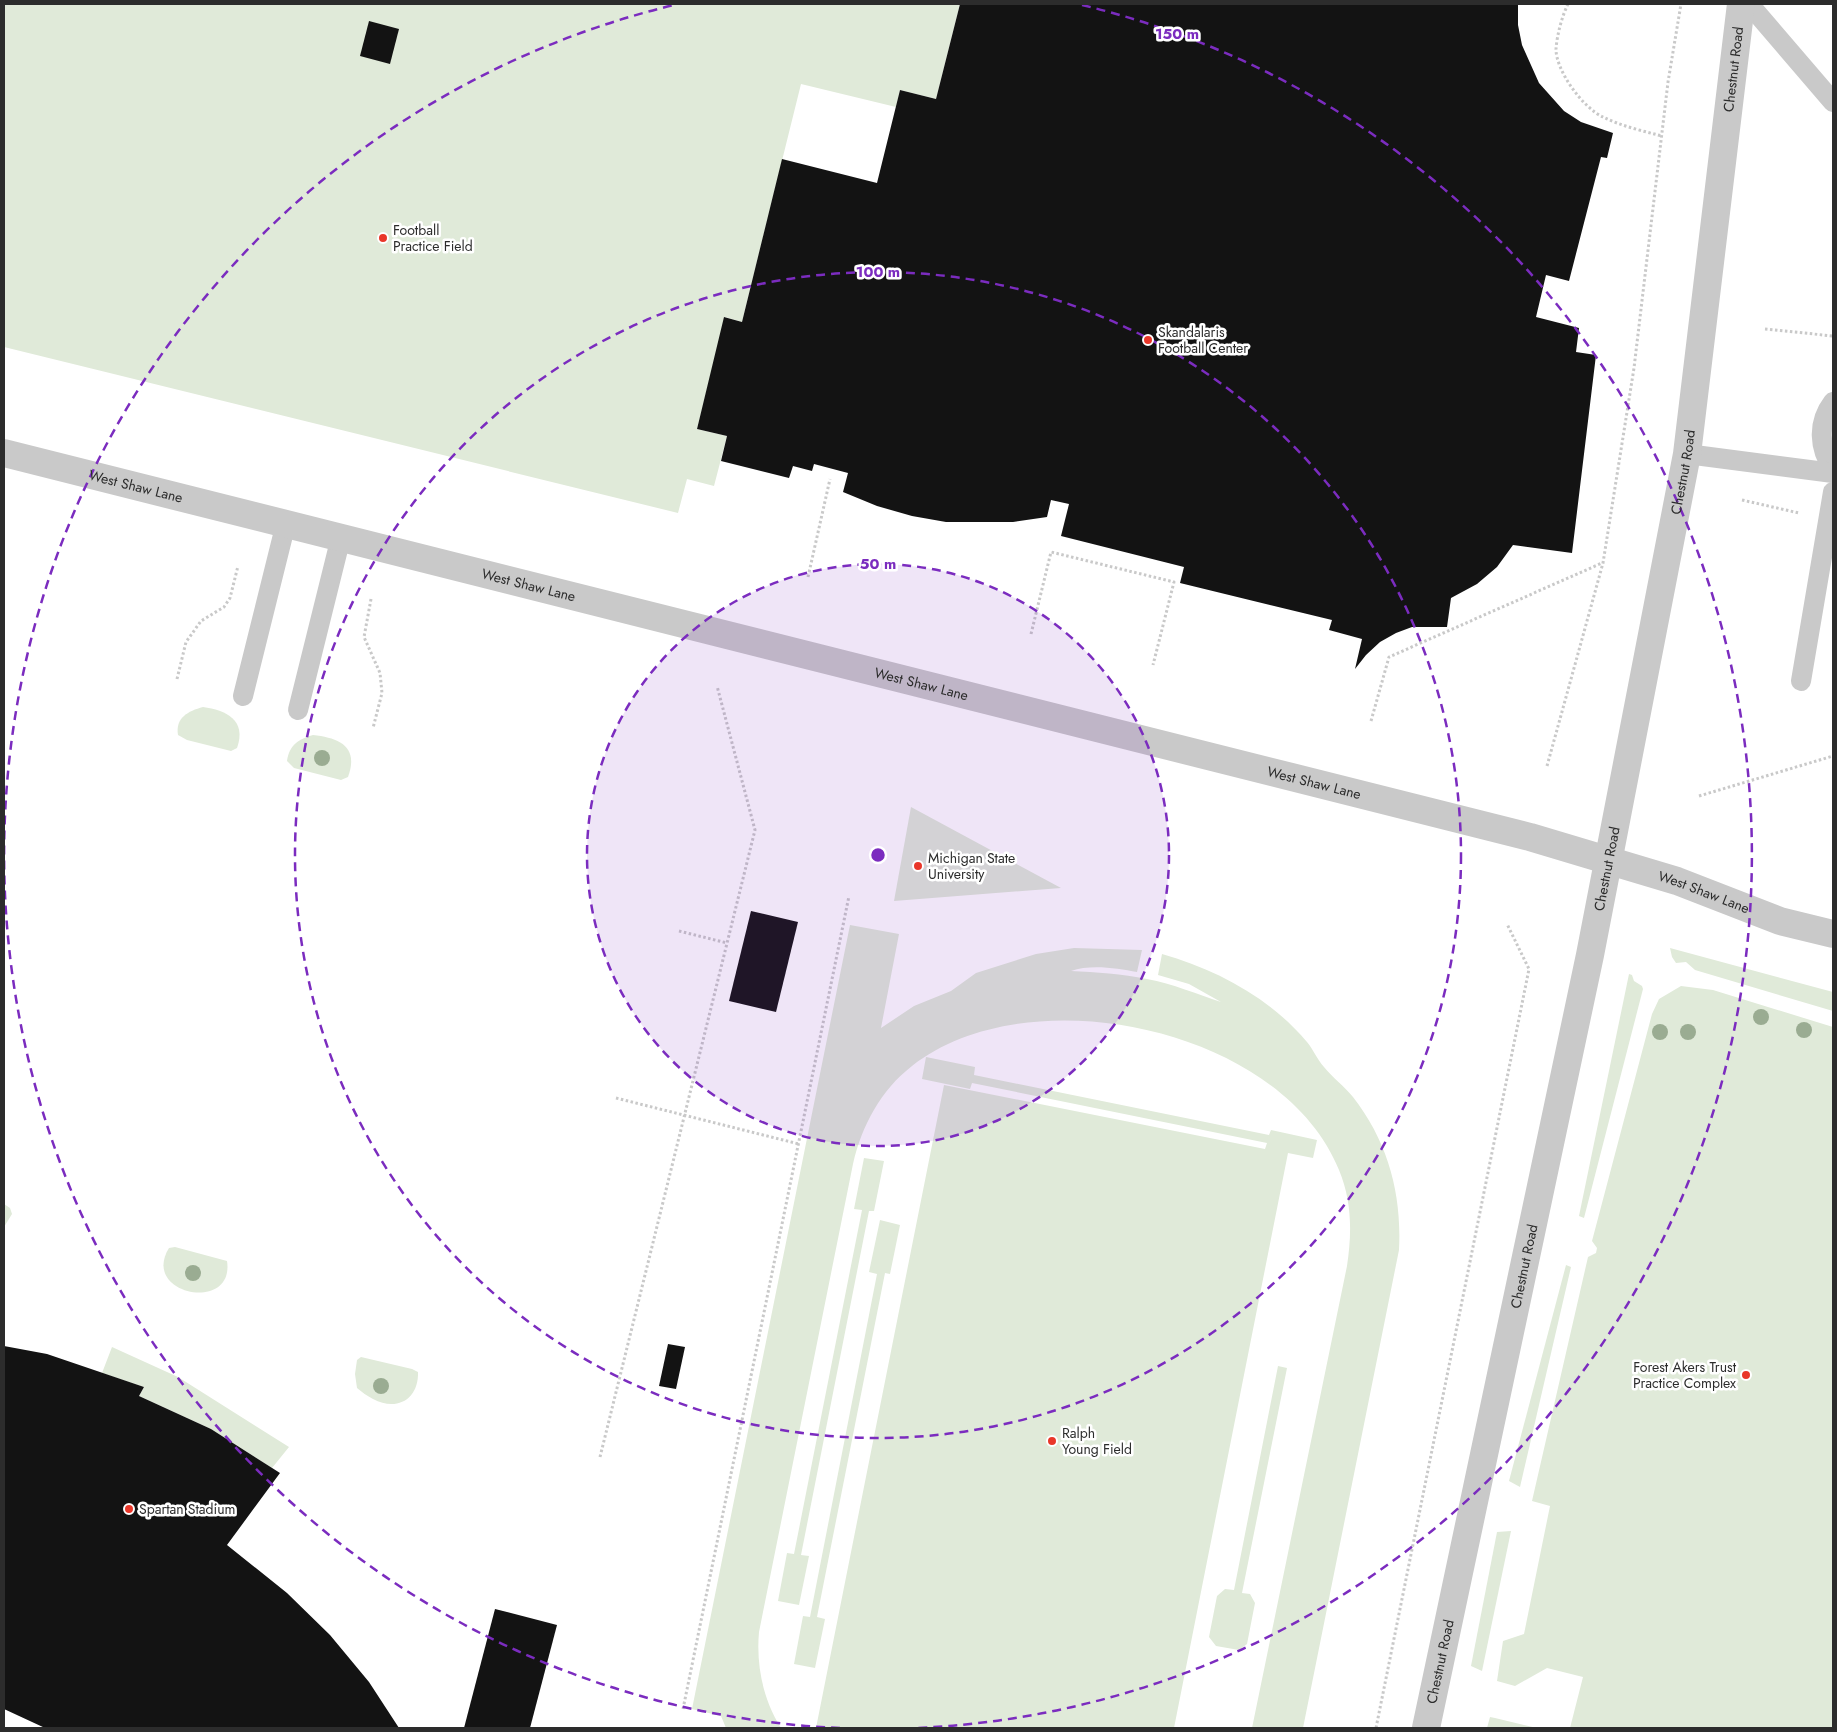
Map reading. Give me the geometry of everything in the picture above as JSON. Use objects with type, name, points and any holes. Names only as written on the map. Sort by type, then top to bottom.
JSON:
[{"type":"street","name":"Chestnut Road","points":[[1426,1728],[1588,965],[1687,454],[1741,4]]},
{"type":"street","name":"West Shaw Lane","points":[[4,453],[1530,837],[1677,881],[1780,921],[1833,934]]},
{"type":"lane","points":[[1749,4],[1833,102]]},
{"type":"lane","points":[[1833,402],[1822,426],[1822,443],[1827,459],[1833,469]]},
{"type":"lane","points":[[1687,454],[1833,473]]},
{"type":"lane","points":[[1801,681],[1833,492]]},
{"type":"lane","points":[[243,696],[286,523]]},
{"type":"lane","points":[[298,710],[342,537]]},
{"type":"path","points":[[1568,4],[1564,11],[1556,50],[1567,81],[1584,104],[1602,117],[1662,136]]},
{"type":"path","points":[[1547,766],[1603,563],[1634,368],[1662,136],[1681,4]]},
{"type":"path","points":[[1765,329],[1833,336]]},
{"type":"path","points":[[808,577],[830,479]]},
{"type":"path","points":[[1742,500],[1828,519]]},
{"type":"path","points":[[1031,634],[1051,552],[1174,582],[1153,665]]},
{"type":"path","points":[[1371,721],[1389,656],[1603,563]]},
{"type":"path","points":[[176,679],[186,642],[202,621],[224,607],[230,598],[238,566]]},
{"type":"path","points":[[371,599],[364,637],[380,673],[382,693],[373,728]]},
{"type":"path","points":[[600,1457],[756,830],[716,686]]},
{"type":"path","points":[[1699,796],[1833,756]]},
{"type":"path","points":[[683,1709],[849,896]]},
{"type":"path","points":[[1376,1728],[1530,969],[1507,924]]},
{"type":"path","points":[[679,931],[727,943]]},
{"type":"path","points":[[616,1098],[799,1144]]},
{"type":"green space","name":"Football Practice Field","points":[[4,4],[960,4],[936,99],[900,90],[896,107],[801,84],[742,322],[725,317],[697,429],[727,436],[714,486],[687,479],[678,513],[4,347]]},
{"type":"green space","points":[[203,707],[227,714],[237,724],[239,738],[237,748],[231,751],[187,740],[178,735],[179,724],[184,716]]},
{"type":"green space","points":[[313,735],[323,736],[345,746],[351,758],[348,777],[341,780],[294,768],[287,761],[292,747],[303,738]]},
{"type":"green space","points":[[911,807],[1061,888],[894,901]]},
{"type":"green space","points":[[850,925],[899,934],[881,1028],[914,1006],[951,991],[976,973],[1036,954],[1074,948],[1142,950],[1137,972],[1095,967],[1071,971],[1128,976],[1157,981],[1221,1002],[1189,984],[1158,975],[1162,954],[1203,968],[1222,977],[1259,999],[1292,1026],[1309,1045],[1324,1067],[1353,1097],[1365,1114],[1384,1150],[1395,1189],[1398,1209],[1399,1250],[1303,1728],[1252,1728],[1347,1266],[1350,1217],[1343,1182],[1339,1170],[1309,1121],[1265,1081],[1210,1050],[1148,1030],[1083,1021],[1020,1023],[962,1038],[912,1066],[891,1086],[874,1109],[867,1122],[853,1164],[759,1632],[758,1644],[762,1682],[765,1694],[781,1728],[726,1728],[721,1716],[692,1709]]},
{"type":"green space","points":[[1670,948],[1833,992],[1833,1011],[1695,970],[1686,962],[1676,963]]},
{"type":"green space","points":[[1629,974],[1632,975],[1634,981],[1642,986],[1643,989],[1584,1218],[1579,1216]]},
{"type":"green space","name":"Forest Akers Trust Practice Complex","points":[[1681,986],[1713,990],[1833,1027],[1833,1728],[1570,1728],[1583,1677],[1547,1668],[1515,1686],[1497,1681],[1503,1641],[1524,1634],[1550,1506],[1532,1501],[1588,1257],[1596,1253],[1597,1248],[1592,1241],[1652,1014],[1659,999]]},
{"type":"green space","name":"Ralph Young Field","points":[[926,1057],[975,1067],[974,1075],[1269,1135],[1271,1130],[1317,1140],[1313,1158],[1288,1153],[1174,1728],[816,1728],[944,1085],[1265,1149],[1267,1143],[972,1083],[970,1089],[922,1079]]},
{"type":"green space","points":[[864,1158],[884,1161],[874,1211],[869,1211],[801,1555],[809,1556],[799,1605],[778,1601],[787,1553],[794,1554],[862,1210],[854,1209]]},
{"type":"green space","points":[[4,1204],[10,1208],[12,1214],[4,1227]]},
{"type":"green space","points":[[880,1220],[900,1225],[890,1274],[885,1273],[817,1617],[825,1619],[815,1668],[794,1664],[803,1616],[810,1617],[877,1274],[869,1272]]},
{"type":"green space","points":[[175,1247],[227,1261],[226,1277],[217,1288],[205,1292],[190,1292],[177,1286],[167,1277],[163,1264],[169,1248]]},
{"type":"green space","points":[[1566,1265],[1571,1267],[1520,1487],[1509,1481]]},
{"type":"green space","points":[[112,1347],[178,1377],[289,1447],[272,1468],[211,1429],[139,1396],[144,1387],[102,1373]]},
{"type":"green space","points":[[361,1357],[418,1372],[415,1389],[411,1396],[398,1403],[382,1403],[357,1388],[355,1374],[357,1360]]},
{"type":"green space","points":[[1278,1366],[1287,1368],[1242,1593],[1250,1594],[1255,1603],[1247,1644],[1239,1650],[1216,1646],[1209,1637],[1217,1596],[1225,1589],[1234,1590]]},
{"type":"green space","points":[[1511,1531],[1482,1671],[1471,1666],[1497,1532]]},
{"type":"green space","points":[[1490,1717],[1495,1718],[1537,1728],[1487,1728]]},
{"type":"building","name":"Skandalaris Football Center","points":[[960,4],[1518,4],[1518,25],[1522,45],[1539,83],[1564,111],[1581,122],[1613,133],[1607,158],[1601,157],[1569,281],[1546,275],[1536,317],[1579,328],[1576,352],[1596,355],[1572,553],[1513,545],[1497,567],[1477,584],[1451,598],[1447,627],[1412,627],[1396,633],[1380,642],[1355,669],[1362,639],[1329,630],[1332,620],[1180,583],[1184,567],[1061,536],[1069,504],[1051,500],[1047,517],[1013,522],[946,522],[912,516],[877,506],[843,492],[848,473],[814,464],[812,471],[793,466],[789,478],[721,461],[727,436],[697,429],[724,317],[742,322],[782,159],[877,183],[900,90],[936,99]]},
{"type":"building","points":[[369,21],[399,29],[390,64],[360,56]]},
{"type":"building","points":[[751,911],[798,922],[776,1012],[729,1001]]},
{"type":"building","points":[[668,1344],[685,1347],[676,1389],[659,1386]]},
{"type":"building","name":"Spartan Stadium","points":[[4,1346],[47,1354],[144,1387],[139,1396],[211,1429],[280,1473],[227,1545],[287,1593],[330,1635],[369,1682],[399,1728],[45,1728],[4,1709]]},
{"type":"building","points":[[495,1609],[557,1625],[530,1728],[464,1728]]},
{"type":"place","name":"Football Practice Field","points":[[383,238]]},
{"type":"place","name":"Skandalaris Football Center","points":[[1148,340]]},
{"type":"place","name":"Michigan State University","points":[[918,866]]},
{"type":"place","name":"Forest Akers Trust Practice Complex","points":[[1746,1375]]},
{"type":"place","name":"Ralph Young Field","points":[[1052,1441]]},
{"type":"place","name":"Spartan Stadium","points":[[129,1509]]}]
